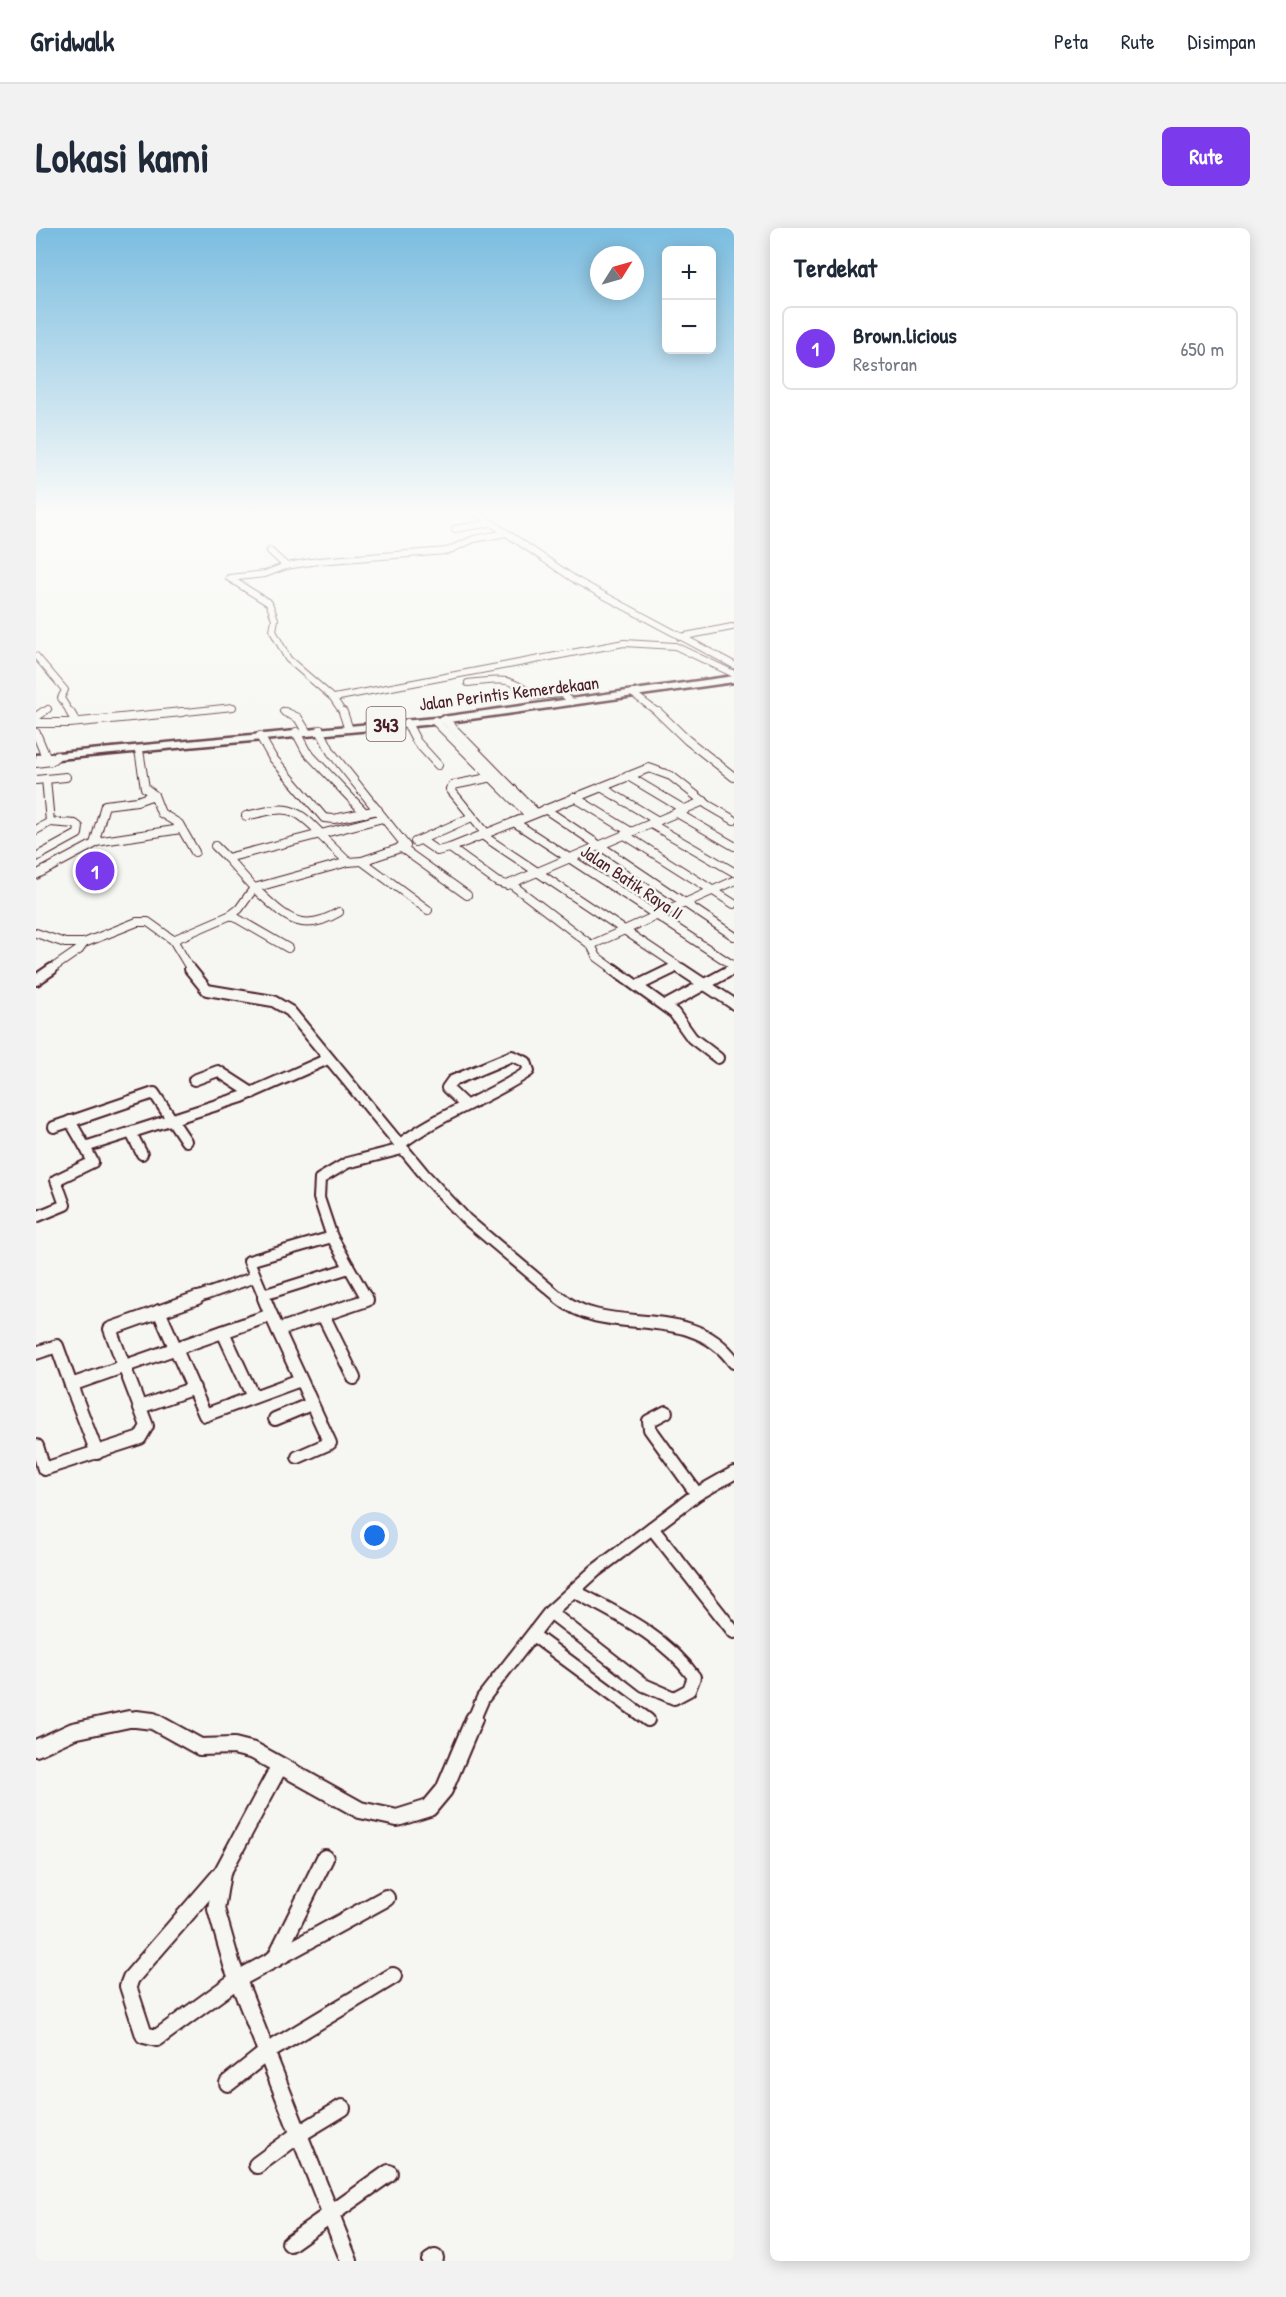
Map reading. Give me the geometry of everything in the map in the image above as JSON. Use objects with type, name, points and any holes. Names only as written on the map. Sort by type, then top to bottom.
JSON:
[{"type":"main road","name":"Jalan Perintis Kemerdekaan","points":[[44,759],[348,727],[440,720],[734,679]]},
{"type":"street","points":[[272,608],[275,619],[273,631],[279,637],[291,662],[334,698],[346,714],[348,727]]},
{"type":"street","points":[[626,608],[734,665]]},
{"type":"street","points":[[680,637],[732,627]]},
{"type":"street","points":[[334,698],[496,669],[601,646],[642,642],[675,646],[734,674]]},
{"type":"street","points":[[675,646],[688,642]]},
{"type":"street","points":[[698,657],[708,652]]},
{"type":"street","points":[[36,656],[65,690],[61,698],[76,722]]},
{"type":"street","points":[[468,683],[507,679],[535,696],[563,694],[572,702]]},
{"type":"street","points":[[632,693],[662,715],[687,740],[734,777]]},
{"type":"street","points":[[36,723],[76,722],[233,706]]},
{"type":"street","points":[[36,717],[48,709]]},
{"type":"street","points":[[283,711],[298,718],[306,751],[324,767],[365,813]]},
{"type":"street","points":[[440,720],[500,776],[532,814]]},
{"type":"street","points":[[440,720],[490,778],[508,796],[532,814]]},
{"type":"street","points":[[408,723],[417,742],[438,765]]},
{"type":"street","points":[[320,730],[331,752],[378,810],[403,847],[467,895]]},
{"type":"street","points":[[36,733],[44,759]]},
{"type":"street","points":[[260,736],[272,757],[324,818],[334,819],[378,810]]},
{"type":"street","points":[[139,750],[145,788],[154,795],[161,813],[179,824],[195,852]]},
{"type":"street","points":[[468,755],[478,754]]},
{"type":"street","points":[[723,768],[734,766]]},
{"type":"street","points":[[421,840],[437,851],[450,849],[649,768],[655,769],[699,795],[704,801],[734,820]]},
{"type":"street","points":[[500,776],[450,787],[484,834],[734,1004]]},
{"type":"street","points":[[628,776],[734,846]]},
{"type":"street","points":[[36,780],[66,777]]},
{"type":"street","points":[[36,830],[47,816],[46,779]]},
{"type":"street","points":[[601,787],[734,872]]},
{"type":"street","points":[[508,796],[517,794]]},
{"type":"street","points":[[96,842],[102,809],[105,805],[137,801],[154,795]]},
{"type":"street","points":[[574,797],[734,904]]},
{"type":"street","points":[[511,884],[704,801]]},
{"type":"street","points":[[246,816],[292,807],[298,810],[348,862]]},
{"type":"street","points":[[545,809],[734,936]]},
{"type":"street","points":[[47,816],[79,827],[78,834],[36,858],[48,868]]},
{"type":"street","points":[[173,940],[231,915],[239,909],[254,888],[348,862],[362,861],[421,840],[472,817]]},
{"type":"street","points":[[227,858],[383,818]]},
{"type":"street","name":"Jalan Batik Raya II","points":[[514,822],[734,967]]},
{"type":"street","points":[[36,875],[96,842],[180,829]]},
{"type":"street","points":[[215,846],[254,888],[281,911],[309,924],[318,923],[339,912]]},
{"type":"street","points":[[450,849],[497,882],[511,884],[591,945],[597,957],[674,1013],[692,1038],[718,1058]]},
{"type":"street","points":[[362,861],[428,910]]},
{"type":"street","points":[[591,945],[734,881]]},
{"type":"street","points":[[231,915],[288,948]]},
{"type":"street","points":[[36,933],[65,943],[84,943],[143,921],[173,940],[203,988],[215,993],[280,1003],[400,1147],[466,1218],[572,1308],[590,1314],[634,1319],[705,1334],[718,1342],[734,1362]]},
{"type":"street","points":[[36,980],[79,950],[84,943]]},
{"type":"street","points":[[637,986],[677,966]]},
{"type":"street","points":[[665,1006],[734,967]]},
{"type":"street","points":[[278,1330],[367,1300],[332,1237],[319,1198],[320,1179],[331,1169],[400,1147],[422,1127],[526,1075],[530,1071],[528,1064],[522,1058],[512,1056],[452,1081],[447,1088],[465,1105]]},
{"type":"street","points":[[85,1147],[252,1093],[328,1059]]},
{"type":"street","points":[[194,1080],[218,1071],[252,1093]]},
{"type":"street","points":[[54,1127],[154,1093],[186,1141]]},
{"type":"street","points":[[36,1217],[65,1205],[56,1180],[93,1162],[70,1122]]},
{"type":"street","points":[[131,1133],[142,1154]]},
{"type":"street","points":[[298,1457],[330,1443],[271,1316],[249,1261],[332,1237]]},
{"type":"street","points":[[263,1295],[349,1268]]},
{"type":"street","points":[[37,1446],[44,1469],[140,1438],[147,1426],[110,1329],[255,1277]]},
{"type":"street","points":[[159,1311],[205,1415],[300,1380]]},
{"type":"street","points":[[323,1315],[354,1378]]},
{"type":"street","points":[[71,1385],[271,1316]]},
{"type":"street","points":[[223,1332],[253,1397]]},
{"type":"street","points":[[36,1353],[57,1346],[97,1453]]},
{"type":"street","points":[[140,1407],[194,1388]]},
{"type":"street","points":[[275,1419],[312,1404]]},
{"type":"street","points":[[666,1412],[649,1421],[650,1429],[697,1494]]},
{"type":"street","points":[[36,1748],[73,1731],[131,1719],[153,1721],[200,1747],[234,1746],[254,1750],[279,1767],[360,1810],[398,1818],[429,1808],[444,1790],[483,1698],[550,1612],[594,1571],[697,1494],[734,1473]]},
{"type":"street","points":[[652,1528],[734,1632]]},
{"type":"street","points":[[550,1612],[644,1685],[674,1698],[689,1690],[694,1677],[675,1653],[609,1608],[574,1591]]},
{"type":"street","points":[[532,1635],[648,1720]]},
{"type":"street","points":[[279,1767],[222,1873],[131,1978],[128,1986],[144,2035],[157,2038],[238,1979],[386,1898]]},
{"type":"street","points":[[275,1959],[325,1858]]},
{"type":"street","points":[[222,1873],[216,1909],[238,1979],[349,2261]]},
{"type":"street","points":[[228,2083],[267,2052],[393,1976]]},
{"type":"street","points":[[257,2165],[299,2134],[342,2108]]},
{"type":"street","points":[[290,2243],[389,2173]]},
{"type":"place","name":"Brown.licious","points":[[95,871]]}]
